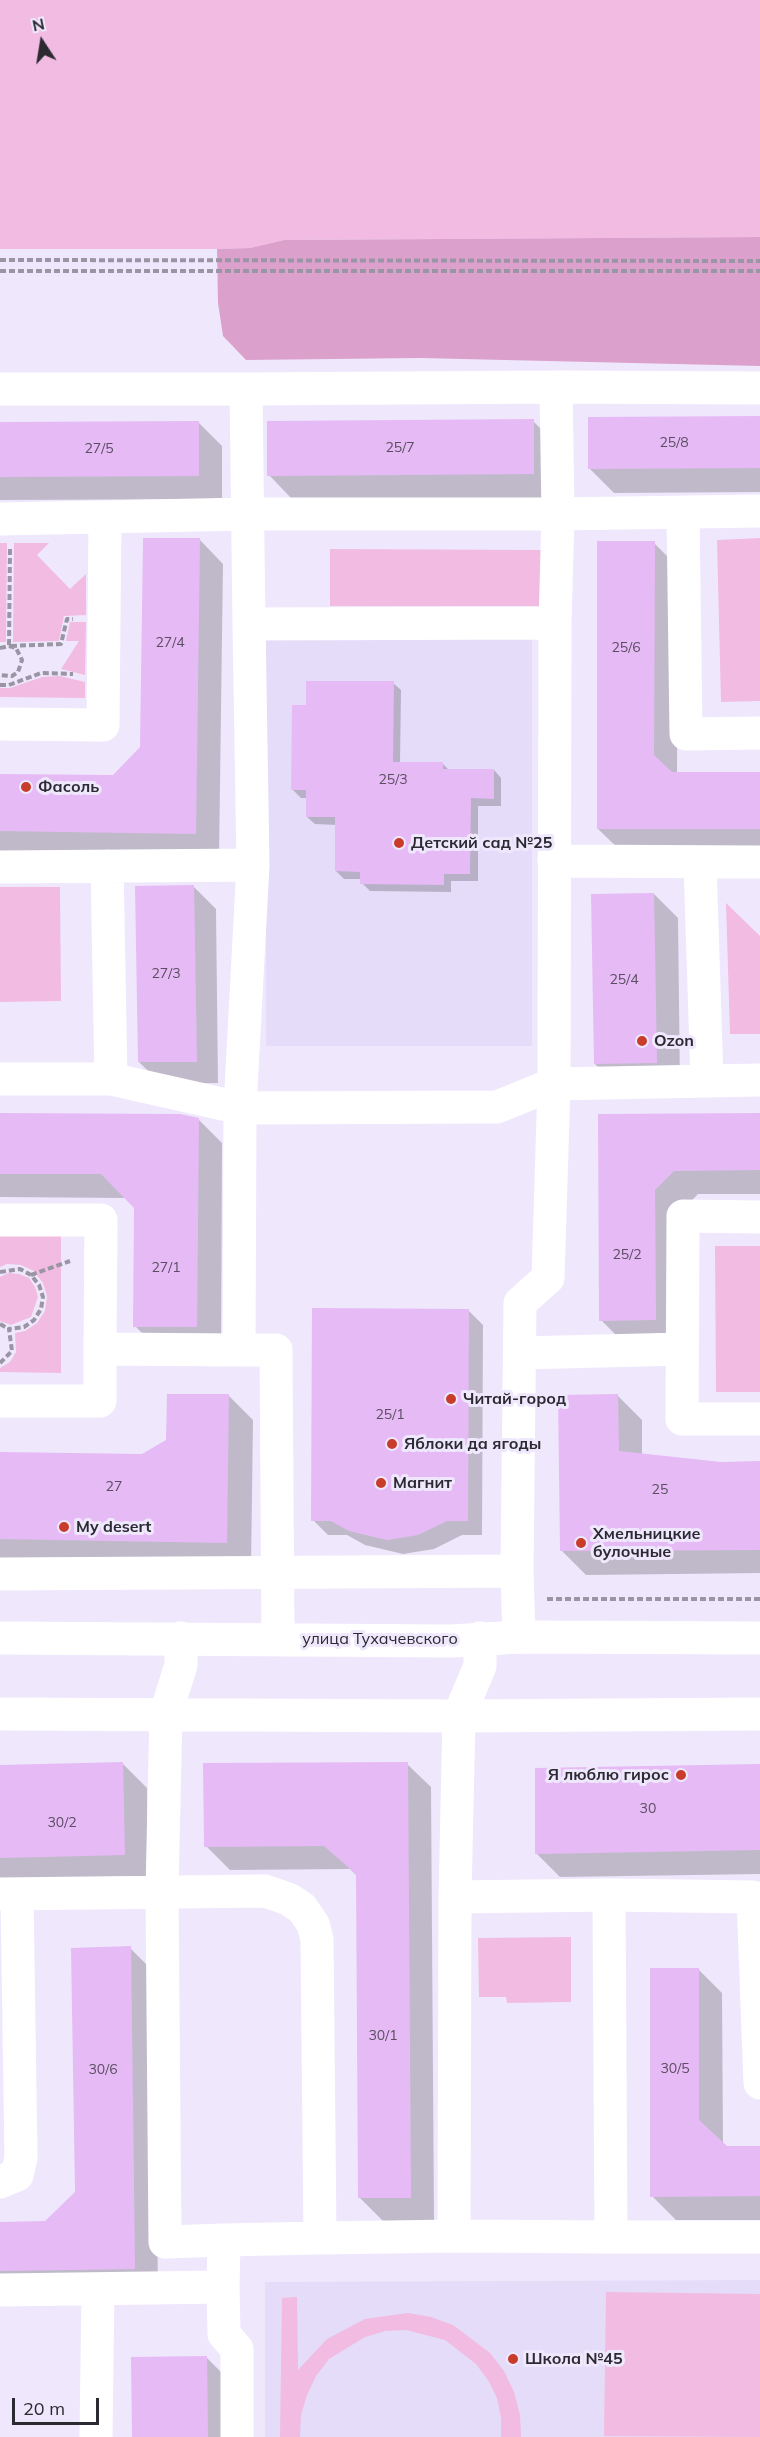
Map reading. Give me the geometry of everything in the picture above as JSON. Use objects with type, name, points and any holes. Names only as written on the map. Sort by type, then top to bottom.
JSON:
[{"type":"main road","points":[[519,1637],[517,1585],[520,1303],[548,1278],[554,1084],[555,622],[558,514],[556,387]]},
{"type":"main road","points":[[0,389],[760,388]]},
{"type":"main road","points":[[239,1350],[240,1108],[253,865],[246,389]]},
{"type":"main road","points":[[5,519],[105,519],[247,514],[558,514],[760,511]]},
{"type":"main road","points":[[682,513],[686,734],[760,733]]},
{"type":"main road","points":[[0,724],[102,725],[105,519]]},
{"type":"main road","points":[[249,624],[555,622]]},
{"type":"main road","points":[[554,861],[760,862]]},
{"type":"main road","points":[[700,862],[707,1081]]},
{"type":"main road","points":[[0,867],[253,865]]},
{"type":"main road","points":[[107,866],[111,1079]]},
{"type":"main road","points":[[0,1079],[111,1079],[240,1108],[497,1107],[554,1084],[760,1080]]},
{"type":"main road","points":[[760,1216],[683,1216],[682,1349],[682,1419],[760,1419]]},
{"type":"main road","points":[[0,1220],[101,1221],[100,1401],[0,1401]]},
{"type":"main road","points":[[100,1349],[276,1350],[278,1638]]},
{"type":"main road","points":[[520,1353],[682,1349]]},
{"type":"main road","points":[[0,1574],[277,1571],[517,1585]]},
{"type":"main road","name":"улица Тухачевского","points":[[0,1638],[278,1638],[451,1641],[519,1637],[760,1638]]},
{"type":"main road","points":[[181,1638],[181,1665],[166,1713],[162,1890],[165,2242],[454,2236],[760,2237]]},
{"type":"main road","points":[[454,2236],[455,1897],[459,1716],[480,1666],[480,1638]]},
{"type":"main road","points":[[0,1714],[459,1716],[760,1713]]},
{"type":"main road","points":[[0,2182],[17,2175],[21,2158],[9,1894],[162,1890],[265,1891],[302,1908],[313,1924],[316,1939],[320,2238]]},
{"type":"main road","points":[[455,1897],[609,1895],[757,1897],[760,2083]]},
{"type":"main road","points":[[609,1895],[611,2237]]},
{"type":"main road","points":[[224,2240],[224,2334],[237,2349],[237,2437]]},
{"type":"main road","points":[[0,2290],[223,2287]]},
{"type":"main road","points":[[96,2437],[98,2289]]},
{"type":"path","points":[[0,260],[760,261]]},
{"type":"path","points":[[0,271],[760,271]]},
{"type":"path","points":[[5,519],[9,646]]},
{"type":"path","points":[[0,648],[61,644],[67,619],[104,618]]},
{"type":"path","points":[[3,676],[12,676],[22,667],[20,653],[9,646]]},
{"type":"path","points":[[0,684],[9,684],[41,673],[60,672],[87,679],[103,689]]},
{"type":"path","points":[[3,676],[9,684]]},
{"type":"path","points":[[32,1275],[58,1263],[100,1260]]},
{"type":"path","points":[[0,1272],[20,1269],[32,1275],[43,1297],[41,1309],[34,1320],[24,1326],[9,1329],[0,1324]]},
{"type":"path","points":[[0,1363],[12,1351],[9,1329]]},
{"type":"path","points":[[517,1585],[760,1599]]},
{"type":"shaded area","points":[[0,0],[760,0],[760,237],[284,240],[250,248],[0,249]]},
{"type":"shaded area","points":[[760,237],[760,366],[420,358],[246,360],[223,336],[218,303],[217,249],[250,248],[284,240]]},
{"type":"shaded area","points":[[760,538],[760,701],[721,702],[717,540]]},
{"type":"shaded area","points":[[0,543],[7,543],[6,642],[0,642]]},
{"type":"shaded area","points":[[14,543],[49,543],[37,555],[70,589],[86,574],[86,615],[64,616],[59,641],[13,642]]},
{"type":"shaded area","points":[[330,549],[542,550],[542,606],[330,606]]},
{"type":"shaded area","points":[[70,622],[86,622],[85,675],[61,669],[79,641],[66,641]]},
{"type":"shaded area","name":"Детский сад №25","points":[[266,639],[532,639],[532,1046],[266,1046]]},
{"type":"shaded area","points":[[60,676],[85,682],[85,698],[0,697],[0,688],[10,688],[42,677]]},
{"type":"shaded area","points":[[0,887],[60,887],[61,1001],[0,1002]]},
{"type":"shaded area","points":[[726,903],[760,936],[760,1034],[730,1034]]},
{"type":"shaded area","points":[[0,1234],[61,1235],[61,1373],[0,1372],[0,1368],[10,1362],[16,1352],[15,1333],[25,1331],[37,1323],[45,1311],[47,1296],[43,1283],[34,1271],[21,1265],[7,1264],[0,1267]]},
{"type":"shaded area","points":[[715,1246],[760,1246],[760,1392],[716,1392]]},
{"type":"shaded area","points":[[8,1273],[29,1278],[38,1297],[31,1317],[11,1325],[0,1321],[0,1277]]},
{"type":"shaded area","points":[[571,1937],[571,2002],[507,2003],[506,1997],[479,1997],[478,1938]]},
{"type":"shaded area","name":"Школа №45","points":[[760,2280],[760,2437],[265,2437],[265,2282]]},
{"type":"shaded area","points":[[606,2292],[760,2294],[760,2437],[604,2436]]},
{"type":"shaded area","points":[[297,2297],[298,2370],[327,2339],[365,2319],[408,2313],[431,2317],[453,2325],[490,2353],[504,2371],[514,2392],[520,2415],[521,2437],[501,2437],[501,2418],[497,2398],[488,2380],[476,2364],[445,2340],[406,2330],[385,2331],[365,2337],[329,2359],[316,2376],[307,2395],[301,2415],[300,2437],[280,2437],[282,2298]]},
{"type":"building","points":[[760,416],[760,468],[588,469],[588,417]]},
{"type":"building","points":[[534,419],[534,474],[267,476],[267,421]]},
{"type":"building","points":[[199,421],[199,476],[0,477],[0,422]]},
{"type":"building","points":[[143,538],[200,538],[196,834],[0,831],[0,774],[113,775],[140,747]]},
{"type":"building","points":[[597,541],[655,541],[654,755],[672,772],[760,772],[760,829],[597,829]]},
{"type":"building","points":[[306,681],[394,681],[393,762],[443,762],[443,769],[494,769],[494,799],[471,798],[470,874],[444,874],[444,885],[360,884],[360,872],[335,871],[335,817],[306,817],[306,790],[291,790],[292,705],[306,705]]},
{"type":"building","points":[[194,885],[197,1062],[138,1062],[135,886]]},
{"type":"building","points":[[654,893],[657,1063],[594,1064],[591,894]]},
{"type":"building","points":[[0,1113],[180,1114],[199,1118],[197,1327],[133,1327],[134,1208],[101,1174],[0,1174]]},
{"type":"building","points":[[760,1113],[760,1170],[674,1171],[655,1190],[656,1320],[599,1321],[598,1114]]},
{"type":"building","points":[[312,1308],[469,1309],[468,1521],[447,1521],[418,1535],[387,1540],[349,1531],[331,1521],[311,1521]]},
{"type":"building","points":[[167,1394],[229,1394],[227,1543],[0,1539],[0,1452],[142,1454],[166,1440]]},
{"type":"building","points":[[618,1394],[619,1451],[721,1462],[760,1461],[760,1550],[560,1551],[558,1395]]},
{"type":"building","points":[[123,1762],[125,1855],[0,1858],[0,1765]]},
{"type":"building","points":[[408,1762],[411,2198],[358,2198],[356,1874],[324,1846],[204,1847],[203,1763]]},
{"type":"building","points":[[760,1764],[760,1850],[535,1854],[535,1768]]},
{"type":"building","points":[[131,1946],[135,2269],[0,2271],[0,2222],[45,2221],[75,2192],[71,1948]]},
{"type":"building","points":[[650,1968],[699,1968],[699,2120],[727,2146],[760,2146],[760,2196],[650,2197]]},
{"type":"building","points":[[207,2356],[208,2437],[132,2437],[131,2357]]},
{"type":"place","name":"Фасоль","points":[[26,787]]},
{"type":"place","name":"Детский сад №25","points":[[399,843]]},
{"type":"place","name":"Ozon","points":[[642,1041]]},
{"type":"place","name":"Читай-город","points":[[451,1399]]},
{"type":"place","name":"Яблоки да ягоды","points":[[392,1444]]},
{"type":"place","name":"Магнит","points":[[381,1483]]},
{"type":"place","name":"My desert","points":[[64,1527]]},
{"type":"place","name":"Хмельницкие булочные","points":[[581,1543]]},
{"type":"place","name":"Я люблю гирос","points":[[681,1775]]},
{"type":"place","name":"Школа №45","points":[[513,2359]]}]
